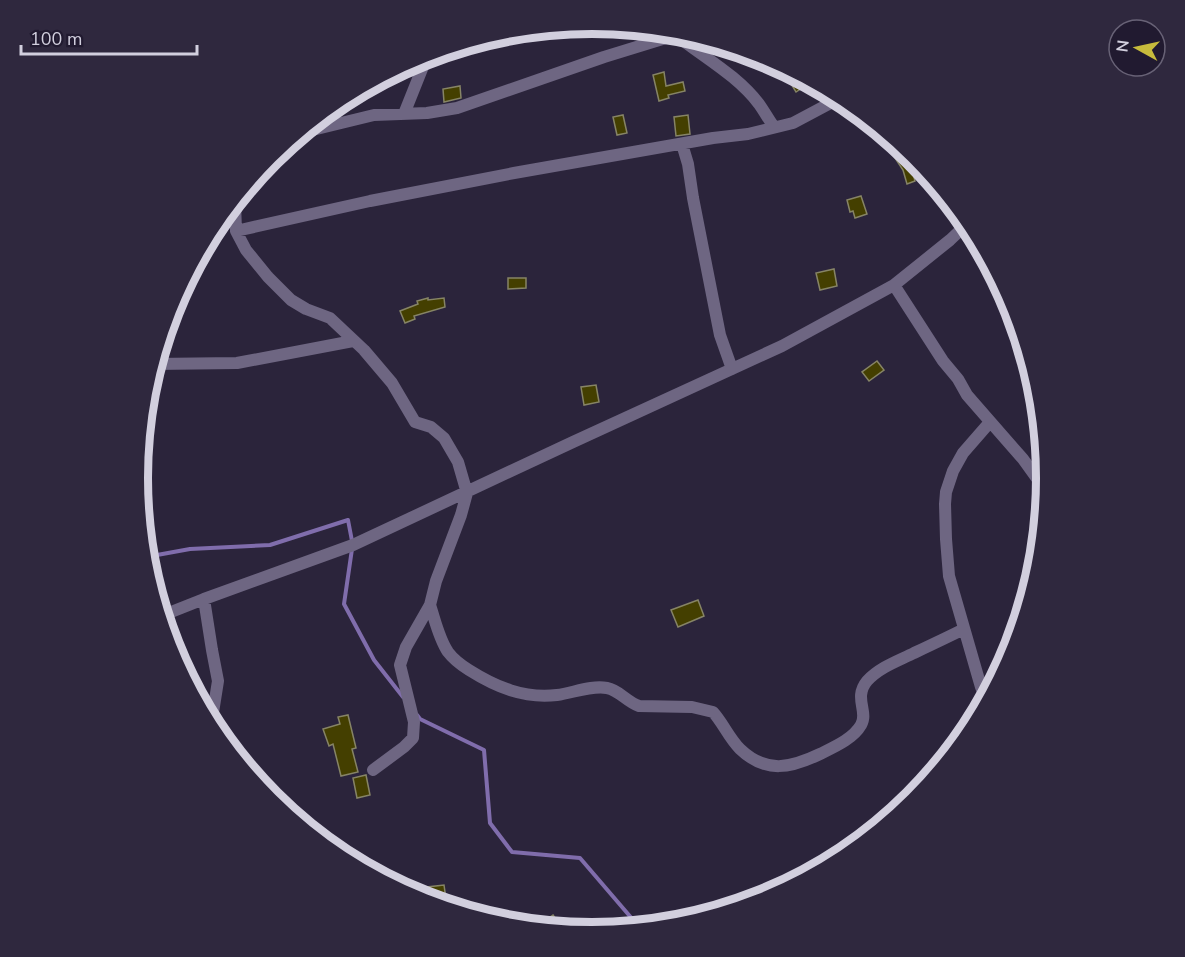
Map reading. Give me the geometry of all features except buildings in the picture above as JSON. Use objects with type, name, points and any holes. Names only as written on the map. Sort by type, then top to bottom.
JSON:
[{"type":"street","points":[[319,128],[374,115],[427,113],[457,108],[660,40]]},
{"type":"street","points":[[695,47],[739,83],[758,103],[774,128]]},
{"type":"street","points":[[404,114],[422,68]]},
{"type":"street","points":[[236,231],[514,173],[748,134],[793,123],[830,103]]},
{"type":"street","points":[[682,144],[688,164],[720,335],[732,369]]},
{"type":"street","points":[[235,214],[236,231],[246,249],[268,277],[291,300],[306,309],[330,318],[364,350],[392,382],[415,422],[431,428],[444,438],[458,462],[467,493],[436,581],[430,605],[406,647],[400,665],[414,722],[413,738],[373,770]]},
{"type":"street","points":[[170,613],[353,545],[782,346],[894,285],[961,230]]},
{"type":"street","points":[[894,285],[967,395],[1036,477]]},
{"type":"street","points":[[164,364],[237,363],[353,341]]},
{"type":"street","points":[[982,691],[949,576],[945,504],[946,492],[953,471],[963,453],[990,422]]},
{"type":"street","points":[[204,599],[218,681],[214,710]]},
{"type":"street","points":[[430,605],[447,651],[455,660],[492,684],[508,691],[546,695],[600,687],[608,688],[639,706],[692,707],[712,712],[739,748],[749,756],[764,764],[781,767],[815,756],[852,735],[864,720],[861,691],[866,682],[880,670],[964,629]]},
{"type":"waterway","points":[[155,555],[190,549],[270,545],[348,520],[352,541]]},
{"type":"waterway","points":[[352,549],[344,604],[374,660],[403,697]]},
{"type":"waterway","points":[[417,715],[420,719],[484,750],[490,823],[512,852],[580,858],[634,921]]}]
